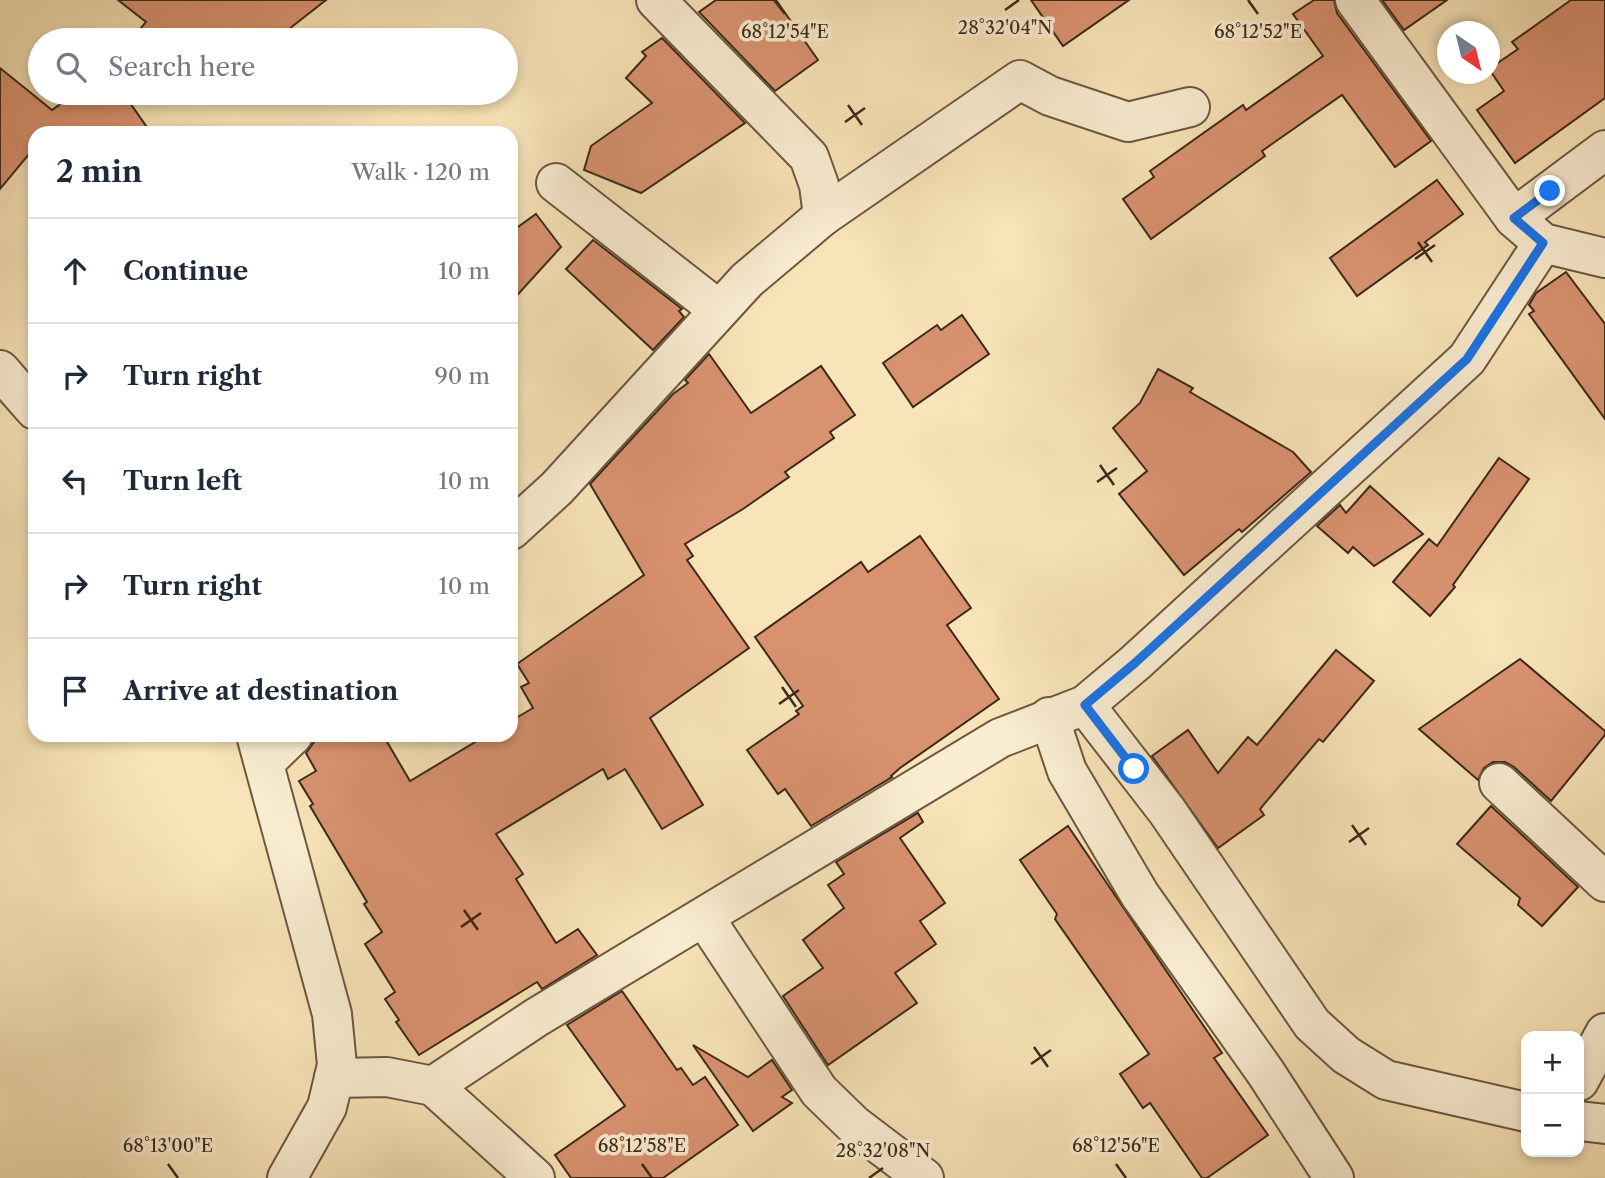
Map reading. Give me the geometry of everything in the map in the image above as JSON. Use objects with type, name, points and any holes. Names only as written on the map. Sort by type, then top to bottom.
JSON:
[{"type":"street","points":[[656,0],[809,158],[819,185],[823,216]]},
{"type":"street","points":[[1354,0],[1514,218],[1543,243],[1605,258]]},
{"type":"street","points":[[518,523],[556,488],[747,280],[823,216],[1020,80],[1050,96],[1128,122],[1190,107]]},
{"type":"street","points":[[1514,218],[1605,150]]},
{"type":"street","points":[[556,183],[719,310]]},
{"type":"street","points":[[432,1086],[537,1017],[1000,738],[1085,705],[1135,663],[1467,359],[1543,243]]},
{"type":"street","points":[[0,370],[28,402]]},
{"type":"street","points":[[1085,705],[1167,811],[1312,1024],[1346,1055],[1386,1080],[1521,1111]]},
{"type":"street","points":[[1049,717],[1067,771],[1140,895],[1266,1073],[1334,1178]]},
{"type":"street","points":[[276,742],[260,749],[332,1014],[337,1065],[327,1107],[287,1178]]},
{"type":"street","points":[[1499,783],[1605,882]]},
{"type":"street","points":[[704,917],[819,1091],[854,1125],[923,1178]]},
{"type":"street","points":[[1584,1072],[1605,1033]]},
{"type":"street","points":[[334,1078],[387,1077],[432,1086],[535,1178]]},
{"type":"street","points":[[1584,1122],[1605,1124]]},
{"type":"building","points":[[118,0],[326,0],[290,28],[141,28],[146,22]]},
{"type":"building","points":[[716,0],[776,0],[818,60],[775,91],[699,12]]},
{"type":"building","points":[[1031,0],[1129,0],[1063,46]]},
{"type":"building","points":[[1314,0],[1334,0],[1337,13],[1431,141],[1395,167],[1342,95],[1262,151],[1265,156],[1151,239],[1123,199],[1154,177],[1150,171],[1243,105],[1246,110],[1323,56],[1293,14]]},
{"type":"building","points":[[1382,0],[1447,0],[1404,30]]},
{"type":"building","points":[[1571,0],[1605,0],[1605,98],[1515,163],[1477,110],[1504,91],[1499,84],[1500,61],[1518,49],[1512,42]]},
{"type":"building","points":[[662,38],[745,123],[641,193],[584,170],[591,146],[652,103],[626,78],[646,56],[642,52]]},
{"type":"building","points":[[0,68],[28,91],[28,105],[46,105],[52,110],[59,105],[131,105],[146,126],[28,126],[28,155],[0,189]]},
{"type":"building","points":[[1437,180],[1463,214],[1425,242],[1428,245],[1357,296],[1330,258]]},
{"type":"building","points":[[536,214],[561,247],[518,294],[518,227]]},
{"type":"building","points":[[593,240],[682,309],[679,311],[684,317],[653,350],[566,269]]},
{"type":"building","points":[[1566,272],[1605,324],[1605,419],[1529,314],[1534,311],[1529,305],[1536,293]]},
{"type":"building","points":[[962,315],[989,354],[913,407],[883,363],[937,325],[941,330]]},
{"type":"building","points":[[709,354],[751,413],[821,366],[855,415],[830,432],[834,438],[785,472],[789,477],[685,544],[693,556],[687,560],[749,648],[650,718],[703,805],[662,829],[625,769],[608,779],[603,769],[496,834],[523,874],[516,879],[556,943],[578,929],[597,955],[542,989],[537,982],[419,1055],[396,1022],[399,1020],[385,999],[395,992],[365,944],[382,932],[310,806],[313,804],[299,781],[316,771],[306,753],[314,742],[387,742],[410,781],[475,742],[518,742],[518,717],[533,708],[521,687],[529,683],[518,663],[644,575],[590,484],[673,394],[688,383],[685,380]]},
{"type":"building","points":[[1158,369],[1193,388],[1190,392],[1293,452],[1311,472],[1242,532],[1239,529],[1184,575],[1119,494],[1147,471],[1113,428],[1140,403]]},
{"type":"building","points":[[1499,458],[1529,479],[1453,585],[1455,587],[1430,616],[1393,582],[1429,539],[1437,546]]},
{"type":"building","points":[[1370,486],[1423,534],[1374,566],[1353,547],[1348,553],[1317,526],[1340,505],[1346,513]]},
{"type":"building","points":[[920,536],[971,608],[947,625],[999,699],[900,768],[892,777],[811,826],[785,789],[778,794],[747,750],[799,714],[796,711],[803,706],[755,637],[861,562],[868,572]]},
{"type":"building","points":[[1336,650],[1374,681],[1323,742],[1319,739],[1260,809],[1264,815],[1218,848],[1152,756],[1188,730],[1218,773],[1248,737],[1257,745]]},
{"type":"building","points":[[1520,659],[1605,731],[1605,735],[1551,801],[1505,762],[1493,762],[1484,768],[1478,780],[1419,729]]},
{"type":"building","points":[[1491,806],[1578,887],[1542,926],[1518,905],[1520,898],[1457,844]]},
{"type":"building","points":[[918,813],[923,822],[900,838],[945,903],[920,921],[936,944],[895,973],[917,1003],[828,1065],[783,996],[823,968],[803,940],[844,908],[828,885],[844,874],[836,862]]},
{"type":"building","points":[[1068,826],[1222,1053],[1214,1058],[1268,1135],[1207,1178],[1202,1178],[1150,1103],[1143,1108],[1120,1074],[1149,1054],[1055,919],[1057,914],[1020,860]]},
{"type":"building","points":[[622,991],[677,1070],[681,1068],[693,1085],[705,1077],[738,1125],[663,1178],[571,1178],[555,1155],[625,1106],[567,1025]]},
{"type":"building","points":[[693,1045],[748,1077],[772,1060],[792,1090],[782,1097],[792,1103],[753,1131]]},
{"type":"route","points":[[1134,769],[1085,705],[1135,663],[1467,359],[1543,243],[1514,218],[1550,191]]}]
